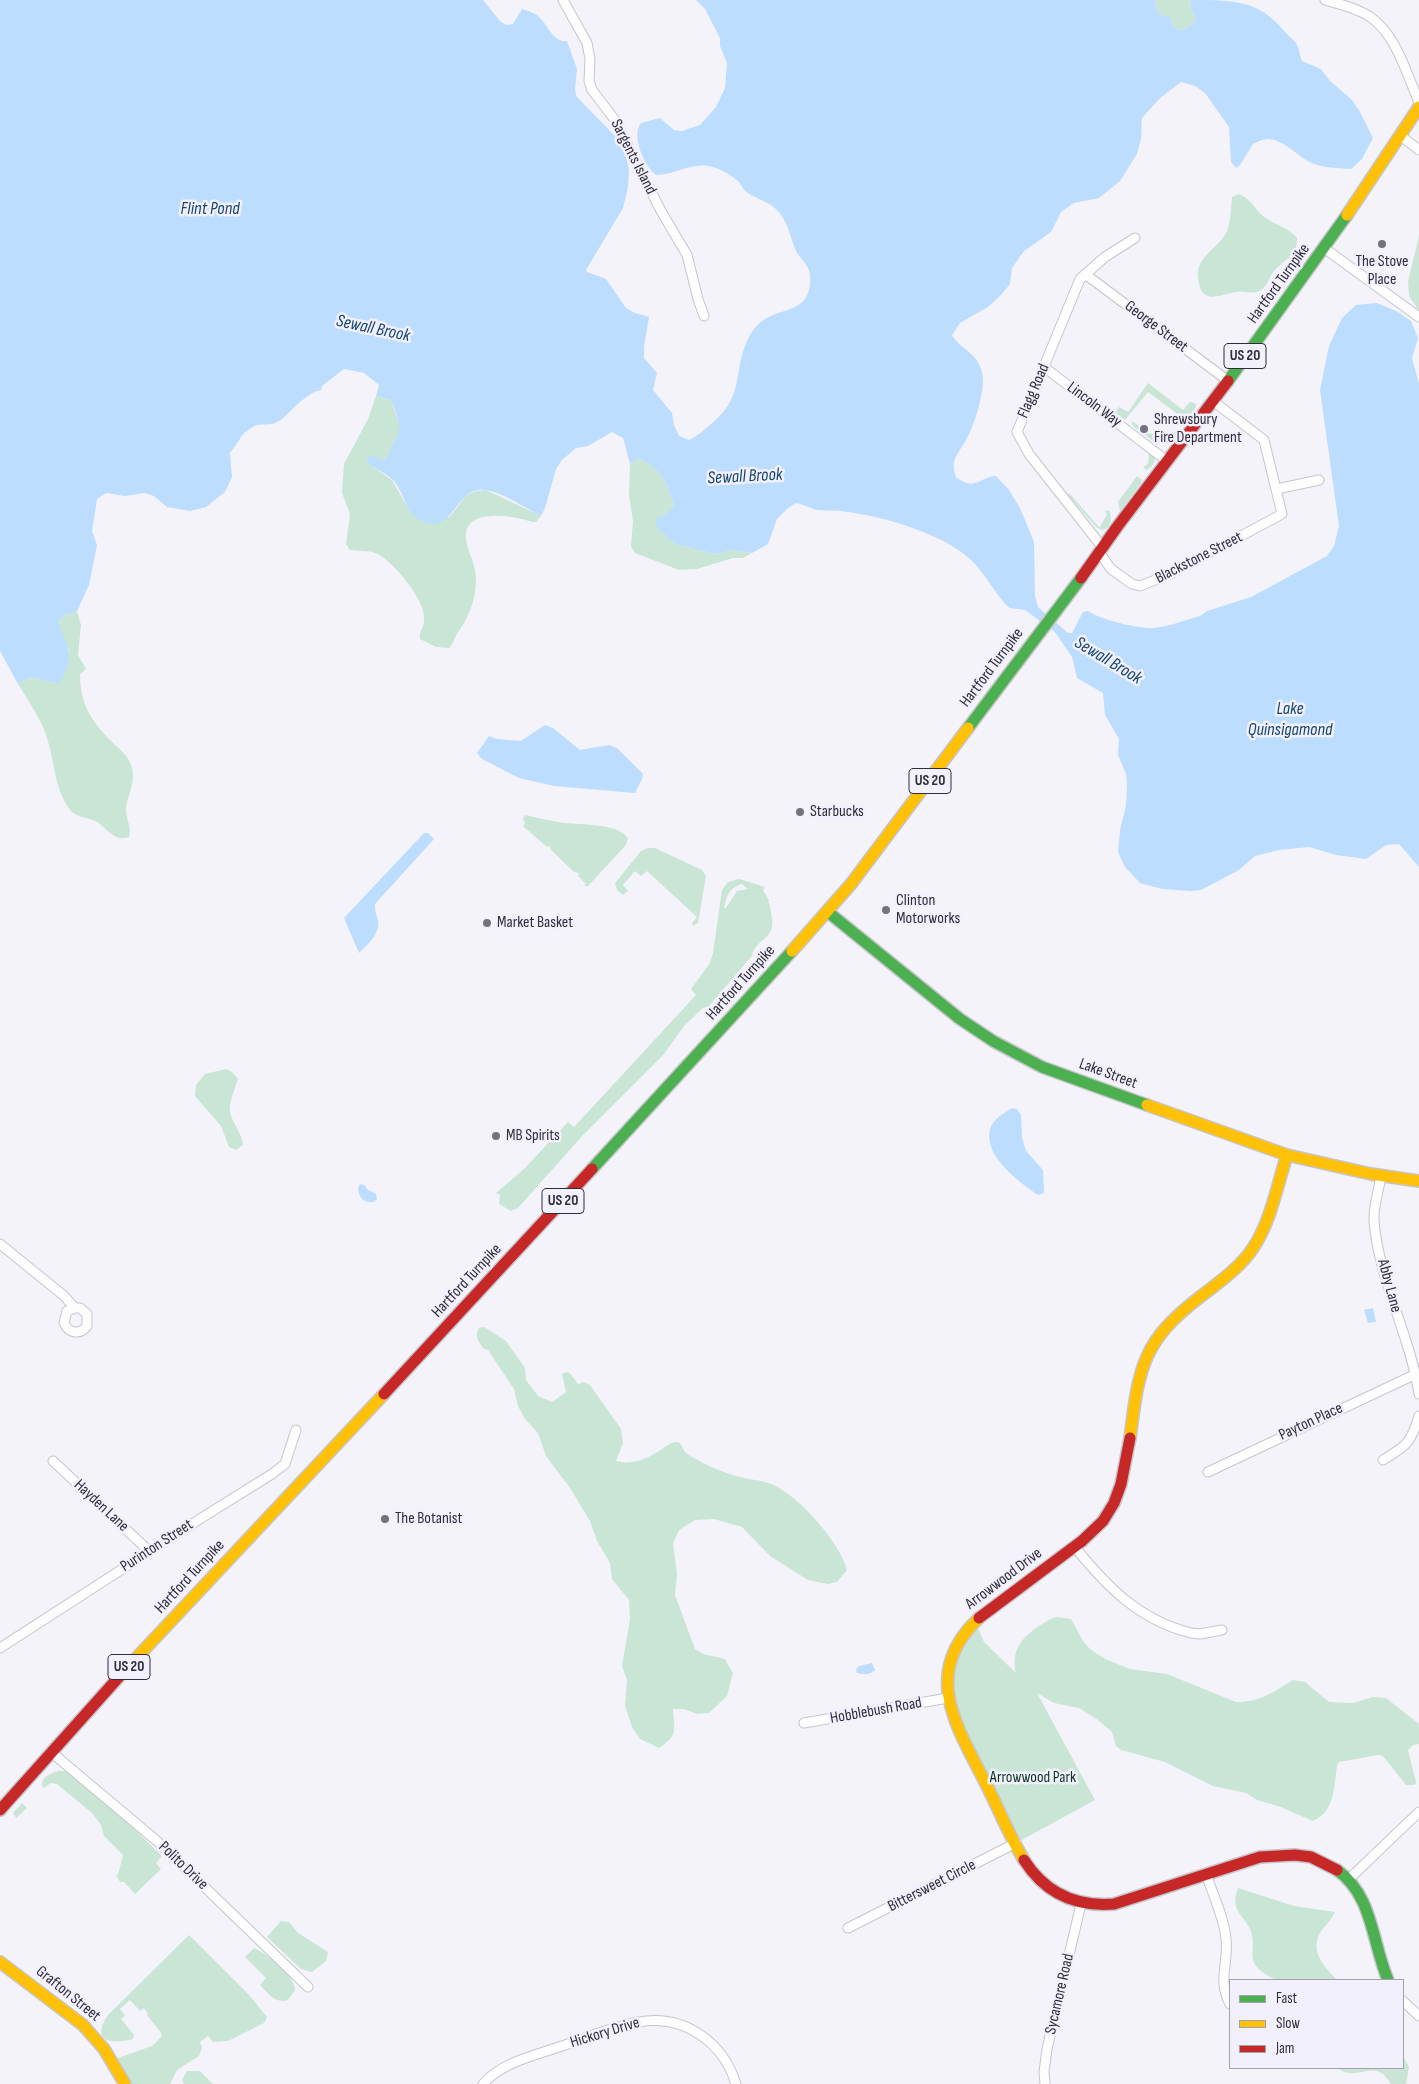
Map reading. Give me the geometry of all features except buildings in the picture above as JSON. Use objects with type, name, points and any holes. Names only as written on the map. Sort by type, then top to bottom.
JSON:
[{"type":"main road","name":"Hartford Turnpike","points":[[0,1810],[182,1609],[427,1349],[828,912],[891,834],[1028,647],[1276,316],[1419,107]]},
{"type":"main road","name":"Lake Street","points":[[828,912],[946,1009],[980,1033],[1011,1051],[1049,1069],[1287,1155],[1381,1176],[1419,1181]]},
{"type":"main road","name":"Arrowwood Drive","points":[[1287,1155],[1264,1227],[1252,1250],[1238,1266],[1166,1327],[1151,1347],[1142,1369],[1117,1495],[1101,1523],[1074,1546],[985,1613],[966,1630],[949,1665],[948,1698],[957,1726],[1030,1869],[1044,1884],[1061,1896],[1081,1904],[1103,1906],[1114,1904],[1260,1857],[1294,1853],[1324,1862],[1348,1880],[1364,1903],[1388,1979]]},
{"type":"main road","name":"Grafton Street","points":[[0,1962],[83,2025],[104,2049],[125,2084]]},
{"type":"street","name":"Sargents Island","points":[[563,0],[587,42],[590,59],[589,81],[592,90],[615,120],[687,256],[704,316]]},
{"type":"street","points":[[1325,0],[1358,10],[1383,29],[1396,47],[1419,102]]},
{"type":"street","points":[[1400,136],[1419,150]]},
{"type":"street","name":"Flagg Road","points":[[1102,550],[1028,454],[1018,436],[1018,428],[1080,280],[1105,257],[1135,238]]},
{"type":"street","points":[[1324,248],[1419,317]]},
{"type":"street","name":"George Street","points":[[1085,274],[1227,380]]},
{"type":"street","name":"Lincoln Way","points":[[1044,367],[1167,461]]},
{"type":"street","points":[[1212,401],[1264,440],[1277,489],[1320,480]]},
{"type":"street","name":"Blackstone Street","points":[[1102,550],[1111,569],[1132,584],[1140,586],[1150,583],[1282,514],[1277,489]]},
{"type":"street","name":"Abby Lane","points":[[1381,1176],[1374,1220],[1382,1262],[1401,1330],[1416,1374],[1419,1394]]},
{"type":"street","points":[[0,1244],[63,1295],[75,1308]]},
{"type":"street","name":"Payton Place","points":[[1208,1472],[1416,1374]]},
{"type":"street","points":[[1383,1460],[1405,1447],[1415,1429],[1419,1416]]},
{"type":"street","name":"Purinton Street","points":[[0,1648],[272,1474],[285,1464],[296,1430]]},
{"type":"street","name":"Hayden Lane","points":[[53,1461],[149,1551]]},
{"type":"street","points":[[1074,1546],[1107,1585],[1141,1611],[1191,1632],[1200,1634],[1222,1630]]},
{"type":"street","name":"Hobblebush Road","points":[[804,1723],[948,1698]]},
{"type":"street","name":"Polito Drive","points":[[51,1752],[157,1842],[308,1986]]},
{"type":"street","points":[[1348,1880],[1419,1812]]},
{"type":"street","name":"Bittersweet Circle","points":[[848,1928],[1016,1844]]},
{"type":"street","points":[[1206,1874],[1225,1932],[1227,1953],[1223,1986],[1229,2001]]},
{"type":"street","name":"Sycamore Road","points":[[1045,2084],[1044,2072],[1047,2049],[1081,1904]]},
{"type":"street","points":[[1404,2002],[1419,2016]]},
{"type":"street","name":"Hickory Drive","points":[[483,2084],[495,2073],[523,2059],[628,2024],[649,2020],[666,2021],[681,2025],[708,2040],[728,2063],[736,2084]]},
{"type":"green space","points":[[1157,0],[1191,0],[1190,5],[1196,20],[1185,29],[1179,30],[1161,15],[1154,5]]},
{"type":"green space","points":[[1239,194],[1250,202],[1263,216],[1293,234],[1297,238],[1296,246],[1291,255],[1274,271],[1260,291],[1238,292],[1211,297],[1206,295],[1200,287],[1198,270],[1204,258],[1224,237],[1230,218],[1232,197]]},
{"type":"green space","points":[[1419,236],[1419,311],[1409,296],[1408,281]]},
{"type":"green space","points":[[1148,383],[1183,410],[1190,402],[1195,403],[1196,407],[1189,418],[1183,418],[1148,392],[1125,420],[1115,412],[1119,407],[1128,412]]},
{"type":"green space","points":[[376,396],[391,400],[401,429],[387,459],[367,463],[392,480],[407,506],[449,517],[467,495],[472,492],[486,490],[541,516],[536,522],[495,516],[476,519],[470,524],[466,537],[475,570],[476,587],[466,620],[449,648],[436,647],[420,639],[424,620],[420,603],[408,583],[392,565],[378,554],[368,551],[350,550],[346,544],[350,514],[342,493],[344,464],[368,419]]},
{"type":"green space","points":[[1132,421],[1150,434],[1157,432],[1169,440],[1165,443],[1157,444],[1134,427]]},
{"type":"green space","points":[[1116,427],[1154,456],[1155,461],[1152,466],[1146,470],[1143,467],[1148,464],[1149,454]]},
{"type":"green space","points":[[637,459],[652,466],[666,483],[674,506],[656,527],[675,544],[716,554],[732,550],[752,553],[743,558],[733,558],[697,569],[679,570],[635,553],[631,546],[633,521],[629,495],[630,464]]},
{"type":"green space","points":[[1137,476],[1142,480],[1141,483],[1120,511],[1118,502]]},
{"type":"green space","points":[[1069,493],[1100,527],[1107,514],[1105,511],[1109,510],[1111,519],[1108,527],[1102,530],[1096,527],[1068,495]]},
{"type":"green space","points":[[77,611],[81,625],[78,655],[86,669],[80,674],[85,705],[100,729],[126,756],[133,771],[126,810],[130,834],[129,837],[125,838],[117,837],[97,822],[75,814],[66,804],[58,785],[43,728],[18,684],[30,677],[54,683],[69,651],[58,622],[63,616]]},
{"type":"green space","points":[[525,815],[564,823],[608,827],[623,833],[628,838],[626,845],[588,886],[584,886],[586,884],[578,876],[579,873],[574,872],[551,850],[550,846],[547,847],[523,826]]},
{"type":"green space","points":[[655,848],[702,870],[706,876],[698,923],[693,926],[692,923],[697,917],[647,871],[641,876],[635,871],[623,885],[628,891],[623,895],[617,890],[615,883],[641,851]]},
{"type":"green space","points":[[739,879],[765,887],[763,890],[769,900],[772,922],[772,929],[769,934],[709,1006],[703,1008],[684,1026],[664,1054],[583,1135],[518,1208],[511,1211],[499,1204],[500,1195],[496,1193],[524,1169],[568,1122],[574,1127],[696,995],[691,989],[710,963],[722,890],[728,882]],"holes":[[[742,884],[748,889],[737,891],[726,908],[724,908],[731,890]]]},
{"type":"green space","points":[[226,1069],[232,1072],[238,1079],[230,1107],[231,1116],[241,1136],[243,1145],[236,1150],[229,1147],[221,1126],[195,1096],[196,1085],[205,1074]]},
{"type":"green space","points":[[484,1327],[506,1341],[525,1368],[526,1380],[538,1396],[552,1402],[566,1392],[562,1374],[566,1372],[570,1373],[578,1384],[584,1382],[590,1385],[621,1429],[623,1443],[616,1461],[642,1460],[671,1443],[679,1443],[685,1452],[706,1465],[744,1478],[771,1484],[785,1491],[818,1522],[828,1534],[843,1559],[847,1570],[837,1582],[828,1584],[808,1580],[770,1556],[742,1527],[714,1519],[695,1520],[679,1530],[673,1543],[677,1574],[675,1595],[695,1649],[703,1654],[725,1659],[733,1673],[727,1696],[709,1713],[697,1714],[684,1709],[673,1709],[674,1732],[670,1739],[659,1748],[640,1739],[632,1727],[625,1706],[627,1680],[622,1666],[630,1619],[629,1600],[612,1579],[610,1563],[597,1541],[590,1521],[570,1488],[546,1456],[538,1433],[525,1419],[518,1406],[514,1389],[488,1350],[484,1349],[478,1341],[479,1328]]},
{"type":"green space","name":"Arrowwood Park","points":[[1057,1617],[1071,1619],[1083,1641],[1090,1649],[1105,1659],[1130,1669],[1167,1674],[1236,1702],[1260,1698],[1293,1680],[1305,1682],[1329,1702],[1353,1703],[1373,1697],[1386,1698],[1419,1724],[1419,1744],[1413,1745],[1408,1750],[1416,1782],[1415,1785],[1406,1785],[1383,1756],[1378,1755],[1339,1762],[1329,1805],[1320,1817],[1313,1821],[1281,1807],[1257,1800],[1246,1793],[1213,1786],[1165,1762],[1121,1750],[1116,1746],[1112,1732],[1098,1720],[1079,1708],[1054,1703],[1037,1693],[1095,1800],[1016,1843],[964,1740],[947,1676],[975,1621],[984,1642],[1016,1673],[1016,1652],[1022,1640],[1039,1626]]},
{"type":"green space","points":[[59,1771],[67,1771],[80,1781],[124,1819],[161,1855],[156,1863],[161,1869],[135,1894],[124,1882],[120,1882],[116,1875],[118,1875],[123,1855],[104,1836],[101,1825],[92,1813],[57,1784],[51,1783],[44,1788],[42,1786],[45,1778]]},
{"type":"green space","points":[[22,1803],[27,1808],[16,1818],[13,1813]]},
{"type":"green space","points":[[1238,1888],[1294,1906],[1335,1912],[1331,1920],[1321,1931],[1318,1938],[1317,1952],[1323,1964],[1336,1979],[1276,1979],[1258,1968],[1253,1959],[1252,1934],[1236,1906]]},
{"type":"green space","points":[[281,1921],[289,1922],[298,1933],[328,1952],[326,1961],[312,1972],[301,1969],[267,1937]]},
{"type":"green space","points":[[189,1935],[249,1995],[267,2017],[264,2023],[228,2041],[213,2042],[208,2036],[200,2042],[202,2048],[199,2056],[177,2070],[170,2084],[131,2084],[117,2060],[118,2058],[152,2046],[162,2036],[161,2033],[144,2008],[140,2011],[130,2000],[120,2009],[125,2016],[121,2019],[134,2035],[133,2039],[111,2041],[105,2039],[101,2031],[103,2024],[108,2015]]},
{"type":"green space","points":[[254,1948],[285,1971],[294,1984],[295,1990],[288,2000],[276,1999],[260,1985],[266,1978],[245,1957]]},
{"type":"green space","points":[[1404,2058],[1409,2067],[1406,2084],[1391,2084],[1385,2076],[1372,2070],[1352,2073],[1339,2069],[1404,2069]]},
{"type":"green space","points":[[187,2071],[200,2071],[213,2084],[184,2084],[182,2080]]},
{"type":"water","name":"Flint Pond","points":[[0,0],[483,0],[500,21],[506,25],[513,24],[522,9],[532,12],[555,37],[562,41],[567,41],[577,69],[576,96],[617,138],[625,153],[629,169],[628,187],[623,208],[586,270],[606,279],[626,308],[649,317],[644,358],[657,373],[653,390],[672,413],[674,425],[679,436],[689,440],[710,425],[722,414],[729,404],[737,383],[744,350],[749,337],[756,327],[772,315],[803,302],[810,286],[809,270],[796,251],[784,219],[774,207],[746,192],[732,176],[712,167],[695,166],[656,175],[651,171],[643,158],[637,135],[641,123],[660,118],[674,130],[682,131],[700,125],[716,107],[725,88],[727,63],[720,46],[720,38],[705,9],[696,0],[1157,0],[1154,5],[1161,15],[1170,17],[1172,24],[1179,30],[1185,29],[1196,20],[1190,5],[1191,0],[1221,0],[1245,4],[1266,14],[1296,43],[1302,61],[1321,69],[1330,81],[1351,99],[1359,110],[1373,138],[1362,159],[1351,169],[1321,166],[1312,163],[1279,142],[1266,139],[1253,144],[1240,165],[1236,168],[1231,162],[1229,127],[1205,93],[1195,86],[1181,82],[1160,98],[1142,118],[1141,139],[1137,154],[1120,181],[1099,198],[1074,203],[1061,212],[1051,232],[1024,251],[1012,268],[1010,284],[1000,296],[988,307],[960,323],[952,335],[975,358],[983,376],[983,385],[976,417],[969,435],[955,458],[954,471],[956,477],[973,484],[996,476],[1009,490],[1020,508],[1034,542],[1035,596],[1038,607],[1068,633],[1072,633],[1083,612],[1088,611],[1111,621],[1148,628],[1166,626],[1200,616],[1207,611],[1251,597],[1327,556],[1334,546],[1339,526],[1320,390],[1329,346],[1342,318],[1356,305],[1377,303],[1398,312],[1411,321],[1418,338],[1412,358],[1419,384],[1419,867],[1399,844],[1386,845],[1366,859],[1336,855],[1309,847],[1279,850],[1255,856],[1239,870],[1201,890],[1162,889],[1140,883],[1125,867],[1118,852],[1120,830],[1126,806],[1127,784],[1126,774],[1118,755],[1119,739],[1105,715],[1103,693],[1077,678],[1072,657],[1055,632],[1025,610],[1010,608],[1006,605],[975,564],[958,550],[927,533],[891,521],[856,513],[818,510],[796,503],[777,519],[768,544],[752,553],[732,550],[716,554],[675,544],[656,527],[657,517],[664,516],[674,506],[666,483],[652,466],[645,462],[637,459],[630,464],[623,438],[612,432],[588,446],[576,448],[562,460],[556,469],[541,516],[501,495],[478,490],[464,498],[446,519],[439,523],[430,524],[420,520],[411,512],[393,480],[367,463],[367,460],[372,455],[382,460],[386,459],[398,435],[398,419],[391,400],[376,396],[379,385],[364,373],[344,369],[322,386],[321,390],[314,392],[301,401],[281,420],[273,424],[256,425],[244,433],[230,453],[232,477],[225,492],[206,507],[190,511],[167,507],[154,496],[145,493],[125,496],[106,493],[97,499],[92,531],[97,545],[89,585],[77,611],[63,616],[58,622],[65,638],[69,657],[65,672],[61,681],[54,683],[30,677],[18,684],[0,651]]},
{"type":"water","points":[[545,725],[553,728],[580,750],[609,745],[617,748],[643,774],[635,793],[554,786],[519,778],[482,759],[477,753],[489,736],[497,739],[521,741]]},
{"type":"water","points":[[424,833],[428,833],[434,839],[375,904],[378,920],[377,930],[373,938],[359,953],[344,918]]},
{"type":"water","points":[[1012,1108],[1017,1109],[1021,1115],[1022,1138],[1026,1151],[1043,1170],[1044,1193],[1038,1195],[1021,1183],[1004,1167],[992,1149],[989,1139],[991,1125]]},
{"type":"water","points":[[360,1184],[376,1194],[377,1199],[374,1202],[367,1202],[361,1197],[358,1189]]},
{"type":"water","points":[[1373,1308],[1376,1322],[1368,1323],[1364,1310]]},
{"type":"water","points":[[872,1663],[875,1670],[873,1672],[866,1674],[857,1673],[856,1669],[859,1666]]},
{"type":"traffic: fast","points":[[1228,381],[1347,215]]},
{"type":"traffic: fast","points":[[968,728],[1081,578]]},
{"type":"traffic: fast","points":[[828,912],[960,1019],[993,1041],[1042,1067],[1147,1105]]},
{"type":"traffic: fast","points":[[592,1169],[792,951]]},
{"type":"traffic: fast","points":[[1337,1870],[1349,1880],[1365,1906],[1388,1979]]},
{"type":"traffic: slow","points":[[1347,215],[1419,107]]},
{"type":"traffic: slow","points":[[792,951],[851,884],[968,728]]},
{"type":"traffic: slow","points":[[1147,1105],[1287,1155],[1371,1174],[1419,1181]]},
{"type":"traffic: slow","points":[[1130,1438],[1136,1393],[1146,1358],[1154,1343],[1165,1328],[1180,1313],[1235,1269],[1253,1248],[1269,1215],[1287,1155]]},
{"type":"traffic: slow","points":[[126,1669],[384,1394]]},
{"type":"traffic: slow","points":[[979,1618],[961,1639],[951,1660],[948,1681],[950,1702],[956,1723],[1024,1860]]},
{"type":"traffic: slow","points":[[0,1962],[83,2025],[104,2049],[125,2084]]},
{"type":"traffic: jam","points":[[1081,578],[1117,527],[1228,381]]},
{"type":"traffic: jam","points":[[384,1394],[592,1169]]},
{"type":"traffic: jam","points":[[979,1618],[1082,1541],[1103,1521],[1114,1503],[1121,1484],[1130,1438]]},
{"type":"traffic: jam","points":[[0,1810],[126,1669]]},
{"type":"traffic: jam","points":[[1024,1860],[1042,1881],[1063,1896],[1087,1903],[1100,1904],[1114,1904],[1260,1857],[1295,1855],[1311,1857],[1337,1870]]},
{"type":"place","name":"The Stove Place","points":[[1382,244]]},
{"type":"place","name":"Shrewsbury Fire Department","points":[[1144,429]]},
{"type":"place","name":"Starbucks","points":[[800,812]]},
{"type":"place","name":"Clinton Motorworks","points":[[886,910]]},
{"type":"place","name":"Market Basket","points":[[487,923]]},
{"type":"place","name":"MB Spirits","points":[[496,1136]]},
{"type":"place","name":"The Botanist","points":[[385,1519]]},
{"type":"water label","name":"Sewall Brook","points":[[373,329]]},
{"type":"water label","name":"Sewall Brook","points":[[745,477]]},
{"type":"water label","name":"Sewall Brook","points":[[1108,661]]},
{"type":"water label","name":"Lake Quinsigamond","points":[[1290,720]]}]
